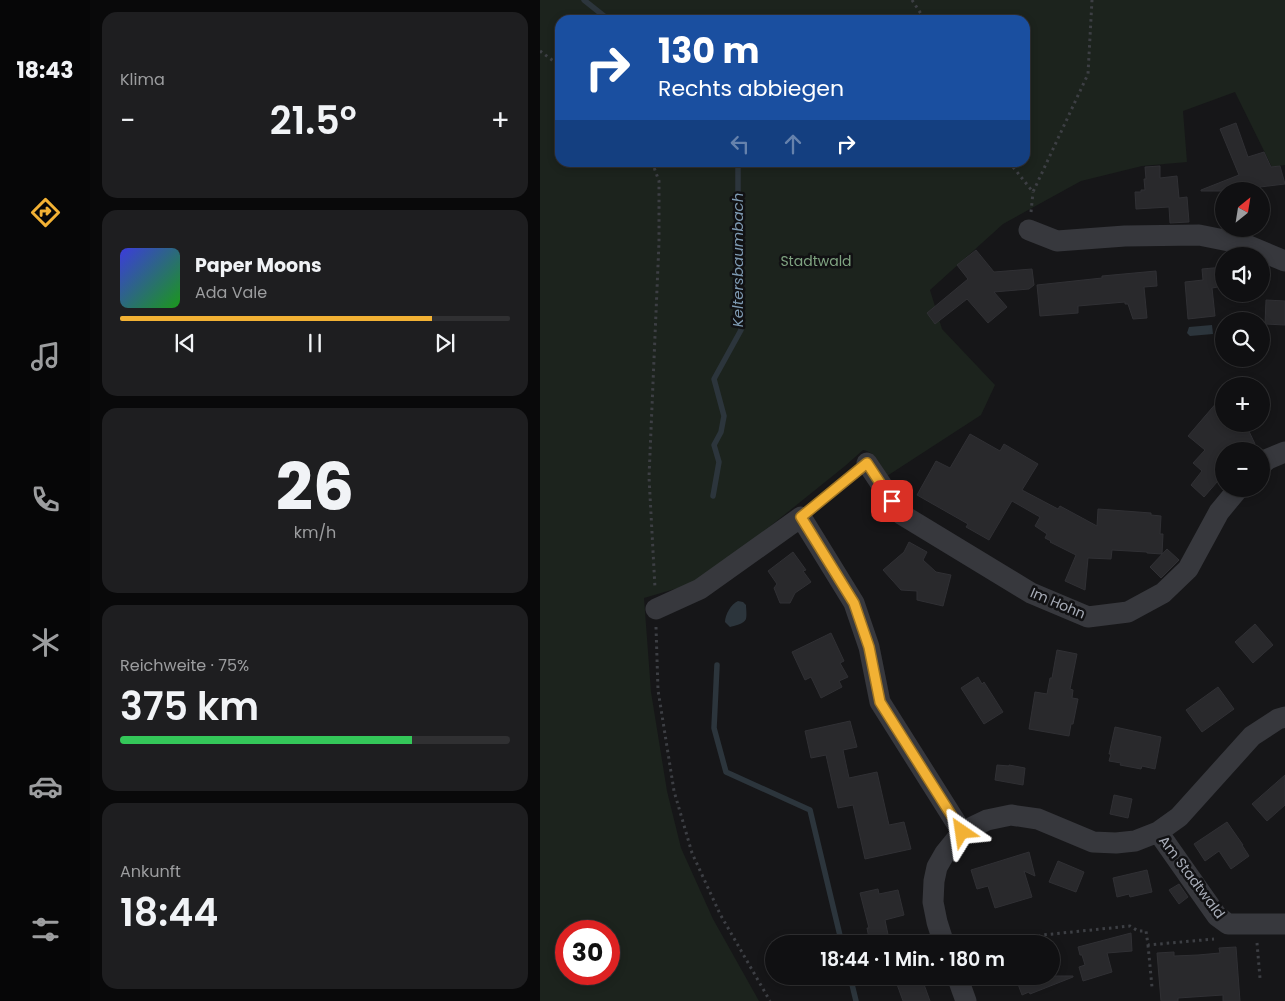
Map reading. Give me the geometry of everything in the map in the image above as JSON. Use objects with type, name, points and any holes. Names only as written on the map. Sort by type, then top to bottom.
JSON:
[{"type":"street","points":[[1029,230],[1057,241],[1125,236],[1199,235],[1244,244],[1285,262]]},
{"type":"street","points":[[1270,458],[1285,452]]},
{"type":"street","name":"Im Hohn","points":[[867,463],[900,514],[1031,593],[1088,617],[1128,612],[1163,593],[1188,569],[1219,512],[1231,497]]},
{"type":"street","points":[[656,609],[700,589],[801,517],[854,603],[869,647],[880,702],[962,832]]},
{"type":"street","name":"Am Stadtwald","points":[[941,935],[933,902],[934,881],[945,853],[962,832],[987,820],[1010,815],[1038,818],[1093,842],[1116,843],[1135,841],[1158,832],[1179,817],[1252,736],[1278,719],[1285,717]]},
{"type":"street","name":"Am Stadtwald","points":[[1158,832],[1217,916],[1228,924],[1285,924]]},
{"type":"street","points":[[960,985],[966,1001]]},
{"type":"lane","points":[[801,517],[867,463]]},
{"type":"path","points":[[912,0],[922,15]]},
{"type":"path","points":[[1013,167],[1033,192],[1088,74],[1092,0]]},
{"type":"path","points":[[540,51],[555,62]]},
{"type":"path","points":[[1148,945],[1225,938],[1228,924]]},
{"type":"path","points":[[1255,925],[1260,978]]},
{"type":"path","points":[[1043,935],[1130,926],[1138,931],[1146,931],[1152,987]]},
{"type":"green space","name":"Stadtwald","points":[[540,0],[1285,0],[1285,165],[1272,167],[1235,92],[1183,111],[1187,162],[1142,166],[1081,181],[1003,224],[930,290],[942,329],[995,385],[981,415],[887,476],[875,456],[863,450],[702,581],[644,598],[651,692],[667,791],[681,848],[713,919],[759,1001],[540,1001]]},
{"type":"shaded area","points":[[1212,325],[1213,334],[1190,336],[1187,333],[1189,327]]},
{"type":"shaded area","points":[[738,601],[746,605],[746,619],[730,627],[725,622],[726,616],[735,602]]},
{"type":"building","points":[[1236,123],[1248,157],[1264,152],[1271,167],[1280,166],[1285,184],[1270,186],[1270,182],[1221,182],[1239,175],[1220,129]]},
{"type":"building","points":[[1160,166],[1160,178],[1177,176],[1179,198],[1187,197],[1189,222],[1170,223],[1169,207],[1136,209],[1135,192],[1145,190],[1145,167]]},
{"type":"building","points":[[1215,184],[1215,191],[1201,190]]},
{"type":"building","points":[[976,250],[994,272],[1032,269],[1034,285],[1029,289],[994,292],[1007,307],[988,323],[967,299],[935,324],[927,313],[968,279],[957,265]]},
{"type":"building","points":[[1215,268],[1215,288],[1212,288],[1215,316],[1188,319],[1185,282],[1203,280],[1202,269]]},
{"type":"building","points":[[1156,271],[1157,286],[1144,287],[1147,318],[1133,319],[1128,304],[1125,304],[1125,302],[1078,306],[1078,313],[1040,316],[1037,285]]},
{"type":"building","points":[[1270,300],[1285,301],[1285,325],[1270,324],[1270,312],[1266,312],[1266,302],[1270,302]]},
{"type":"building","points":[[1215,404],[1215,432],[1249,432],[1254,442],[1215,442],[1215,484],[1204,497],[1191,485],[1202,471],[1193,463],[1205,450],[1188,436]]},
{"type":"building","points":[[970,434],[1000,451],[1004,444],[1038,464],[1022,490],[1058,509],[1060,506],[1097,526],[1098,509],[1151,513],[1151,515],[1161,516],[1160,534],[1163,534],[1162,554],[1112,550],[1111,559],[1088,558],[1085,590],[1065,581],[1076,555],[1045,538],[1047,534],[1035,526],[1040,517],[1012,501],[989,540],[966,527],[968,524],[917,495],[936,461],[950,468]]},
{"type":"building","points":[[909,542],[927,552],[923,560],[936,572],[951,575],[943,606],[917,600],[917,591],[901,590],[883,570],[904,552]]},
{"type":"building","points":[[1167,549],[1179,560],[1161,578],[1150,567]]},
{"type":"building","points":[[793,552],[806,570],[803,571],[811,582],[795,593],[790,603],[780,603],[774,588],[777,584],[768,571]]},
{"type":"building","points":[[1255,624],[1273,645],[1253,663],[1235,642]]},
{"type":"building","points":[[831,633],[844,661],[840,663],[848,677],[839,681],[842,687],[821,698],[811,677],[805,680],[792,652]]},
{"type":"building","points":[[1057,650],[1077,654],[1070,689],[1073,690],[1072,698],[1078,699],[1069,736],[1029,729],[1035,692],[1047,694]]},
{"type":"building","points":[[978,677],[982,684],[984,682],[1003,712],[984,724],[961,688]]},
{"type":"building","points":[[1218,687],[1234,709],[1202,732],[1186,710]]},
{"type":"building","points":[[850,721],[857,747],[843,750],[849,778],[877,772],[889,825],[904,822],[911,849],[865,859],[853,805],[838,808],[826,755],[811,758],[805,731]]},
{"type":"building","points":[[1115,727],[1161,737],[1155,769],[1142,766],[1141,769],[1109,761]]},
{"type":"building","points":[[997,765],[1025,768],[1023,785],[995,780]]},
{"type":"building","points":[[1285,775],[1285,805],[1267,821],[1252,804]]},
{"type":"building","points":[[1114,795],[1132,799],[1128,818],[1110,814]]},
{"type":"building","points":[[1227,822],[1249,856],[1231,869],[1219,851],[1205,861],[1194,844]]},
{"type":"building","points":[[1029,852],[1035,876],[1024,871],[1032,897],[995,908],[988,886],[977,889],[971,870]]},
{"type":"building","points":[[1058,861],[1084,872],[1076,892],[1049,882]]},
{"type":"building","points":[[1147,870],[1152,892],[1130,897],[1129,894],[1117,897],[1113,878]]},
{"type":"building","points":[[1179,884],[1188,897],[1179,904],[1169,890]]},
{"type":"building","points":[[878,889],[879,894],[898,890],[904,915],[885,920],[888,935],[868,935],[867,928],[869,928],[860,893]]},
{"type":"building","points":[[1131,933],[1132,951],[1107,953],[1112,972],[1083,981],[1079,967],[1085,965],[1078,947]]},
{"type":"building","points":[[1236,947],[1240,1001],[1223,1001],[1223,995],[1178,998],[1178,1001],[1161,1001],[1157,953],[1174,952],[1174,956],[1198,955],[1220,953],[1219,948]]},
{"type":"building","points":[[1060,976],[1073,977],[1060,982]]},
{"type":"building","points":[[897,985],[924,985],[930,1001],[903,1001]]},
{"type":"building","points":[[1018,985],[1053,985],[1030,994],[1029,992],[1022,995]]},
{"type":"waterway","name":"Keltersbaumbach","points":[[584,0],[603,15]]},
{"type":"waterway","name":"Keltersbaumbach","points":[[713,496],[719,462],[714,445],[721,432],[724,416],[714,379],[741,330],[738,298],[738,167]]},
{"type":"waterway","name":"Keltersbaumbach","points":[[717,665],[714,728],[726,772],[810,810],[840,935]]},
{"type":"waterway","name":"Keltersbaumbach","points":[[852,985],[856,1001]]},
{"type":"route","points":[[892,501],[867,463],[801,517],[854,603],[869,647],[880,702],[962,832]]}]
